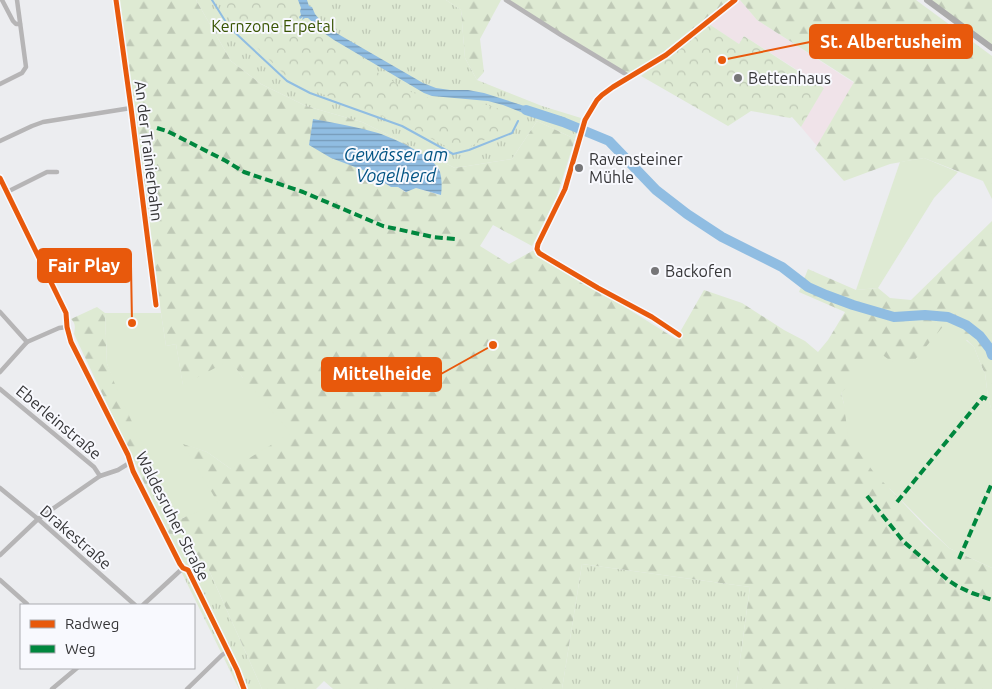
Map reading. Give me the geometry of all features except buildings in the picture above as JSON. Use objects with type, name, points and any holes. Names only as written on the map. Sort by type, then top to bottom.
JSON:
[{"type":"main road","points":[[927,0],[992,48]]},
{"type":"street","points":[[2,0],[12,21],[20,24]]},
{"type":"street","points":[[0,84],[22,73],[26,62],[17,0]]},
{"type":"street","name":"An der Trainierbahn","points":[[116,0],[132,108],[156,305]]},
{"type":"street","points":[[506,0],[624,73],[629,78]]},
{"type":"street","points":[[679,336],[652,317],[539,253],[537,248],[565,189],[584,122],[602,95],[666,55],[736,0]]},
{"type":"street","points":[[0,141],[43,122],[132,108]]},
{"type":"street","points":[[6,192],[47,172],[57,172]]},
{"type":"street","name":"Waldesruher Straße","points":[[0,178],[66,313],[71,342],[133,471],[183,568],[188,570],[237,670],[244,689]]},
{"type":"street","points":[[0,312],[27,342]]},
{"type":"street","points":[[0,372],[27,342],[67,326]]},
{"type":"street","name":"Eberleinstraße","points":[[0,389],[94,467],[100,476]]},
{"type":"street","points":[[0,555],[38,519],[100,476],[118,470],[130,462]]},
{"type":"street","name":"Drakestraße","points":[[0,488],[134,604]]},
{"type":"street","points":[[144,604],[183,568]]},
{"type":"street","points":[[0,580],[27,604]]},
{"type":"street","points":[[187,689],[228,651]]},
{"type":"street","points":[[52,689],[76,669]]},
{"type":"shaded area","points":[[740,0],[757,20],[854,83],[817,146],[801,127],[824,87],[744,36],[739,44],[709,24]]},
{"type":"green space","points":[[118,0],[196,0],[231,61],[261,84],[306,106],[362,122],[455,168],[512,159],[537,121],[575,139],[557,196],[532,246],[493,225],[480,246],[509,264],[534,250],[676,339],[704,290],[742,303],[805,341],[818,352],[828,340],[845,312],[799,292],[808,269],[856,290],[878,288],[890,298],[911,300],[992,221],[992,412],[985,373],[974,347],[967,340],[913,362],[892,362],[841,393],[844,404],[890,489],[949,548],[992,568],[992,689],[736,689],[750,587],[582,564],[562,689],[333,689],[324,681],[316,689],[262,689],[204,559],[176,561],[161,530],[165,527],[74,334],[75,326],[71,319],[97,307],[105,313],[107,364],[178,520],[185,517],[182,443],[207,452],[231,469],[243,378],[230,361],[183,386],[176,344],[166,346]],"holes":[[[379,134],[404,144],[434,163],[440,170],[440,195],[416,188],[405,192],[398,187],[391,187],[375,177],[371,173]]]},
{"type":"green space","points":[[196,0],[446,0],[461,10],[465,58],[477,80],[542,106],[581,118],[575,139],[537,121],[512,159],[455,168],[362,122],[306,106],[261,84],[231,61]]},
{"type":"green space","name":"Kernzone Erpetal","points":[[219,0],[294,0],[297,15],[315,33],[356,60],[411,92],[440,102],[487,105],[517,114],[510,129],[464,149],[453,150],[404,124],[306,88],[286,76],[232,23]]},
{"type":"green space","points":[[446,0],[501,0],[480,39],[484,72],[477,80],[465,58],[461,10]]},
{"type":"green space","points":[[508,0],[729,0],[661,54],[627,75]]},
{"type":"green space","points":[[740,0],[916,0],[992,56],[992,199],[983,181],[924,158],[890,164],[844,181],[815,149],[854,82],[757,20]]},
{"type":"green space","points":[[931,0],[992,0],[992,45]]},
{"type":"green space","points":[[709,24],[739,44],[744,36],[824,88],[801,127],[792,117],[751,111],[728,126],[641,76]]},
{"type":"green space","points":[[924,158],[958,172],[934,198],[878,288],[856,290],[900,162]]},
{"type":"green space","points":[[105,313],[161,313],[166,346],[176,344],[183,385],[230,360],[243,378],[291,433],[231,469],[207,452],[183,444],[218,503],[178,520],[118,392],[107,364]]},
{"type":"green space","points":[[946,323],[974,347],[985,373],[992,412],[992,568],[949,548],[875,474],[848,437],[841,393],[880,353],[892,362],[901,352],[913,362]]},
{"type":"green space","points":[[204,559],[262,689],[239,689],[176,561]]},
{"type":"green space","points":[[582,564],[750,587],[736,689],[562,689]]},
{"type":"water","points":[[298,0],[307,0],[309,6],[312,7],[320,20],[338,34],[423,83],[436,88],[484,93],[540,111],[538,116],[531,116],[488,101],[432,96],[424,93],[334,40],[308,18],[302,20],[303,17],[300,19],[301,8]]},
{"type":"water","name":"Gewässer am Vogelherd","points":[[313,119],[378,133],[423,154],[437,166],[440,172],[441,195],[416,188],[406,192],[398,187],[391,187],[371,173],[331,158],[309,145]]},
{"type":"waterway","points":[[212,0],[229,27],[287,81],[310,93],[402,126],[453,154],[469,150],[512,133],[518,121]]},
{"type":"waterway","points":[[526,110],[563,122],[609,141],[656,190],[687,214],[722,237],[782,267],[808,287],[853,305],[894,317],[925,315],[948,317],[966,325],[980,336],[990,349],[992,355]]},
{"type":"marked path","points":[[157,128],[167,131],[244,172],[303,192],[383,226],[433,237],[455,239]]},
{"type":"marked path","points":[[897,502],[983,397],[989,400]]},
{"type":"marked path","points":[[959,559],[992,483]]},
{"type":"marked path","points":[[867,496],[904,542],[948,580],[972,593],[992,600]]},
{"type":"cycle path","points":[[116,0],[156,305]]},
{"type":"cycle path","points":[[679,335],[652,317],[539,253],[537,249],[565,189],[585,120],[597,100],[613,87],[666,55],[735,0]]},
{"type":"cycle path","points":[[0,178],[66,313],[71,342],[180,564],[188,570],[237,670],[244,689]]},
{"type":"place","name":"St. Albertusheim","points":[[722,60]]},
{"type":"place","name":"Bettenhaus","points":[[738,78]]},
{"type":"place","name":"Ravensteiner Mühle","points":[[579,168]]},
{"type":"place","name":"Backofen","points":[[655,271]]},
{"type":"place","name":"Fair Play","points":[[132,323]]},
{"type":"place","name":"Mittelheide","points":[[493,345]]}]
